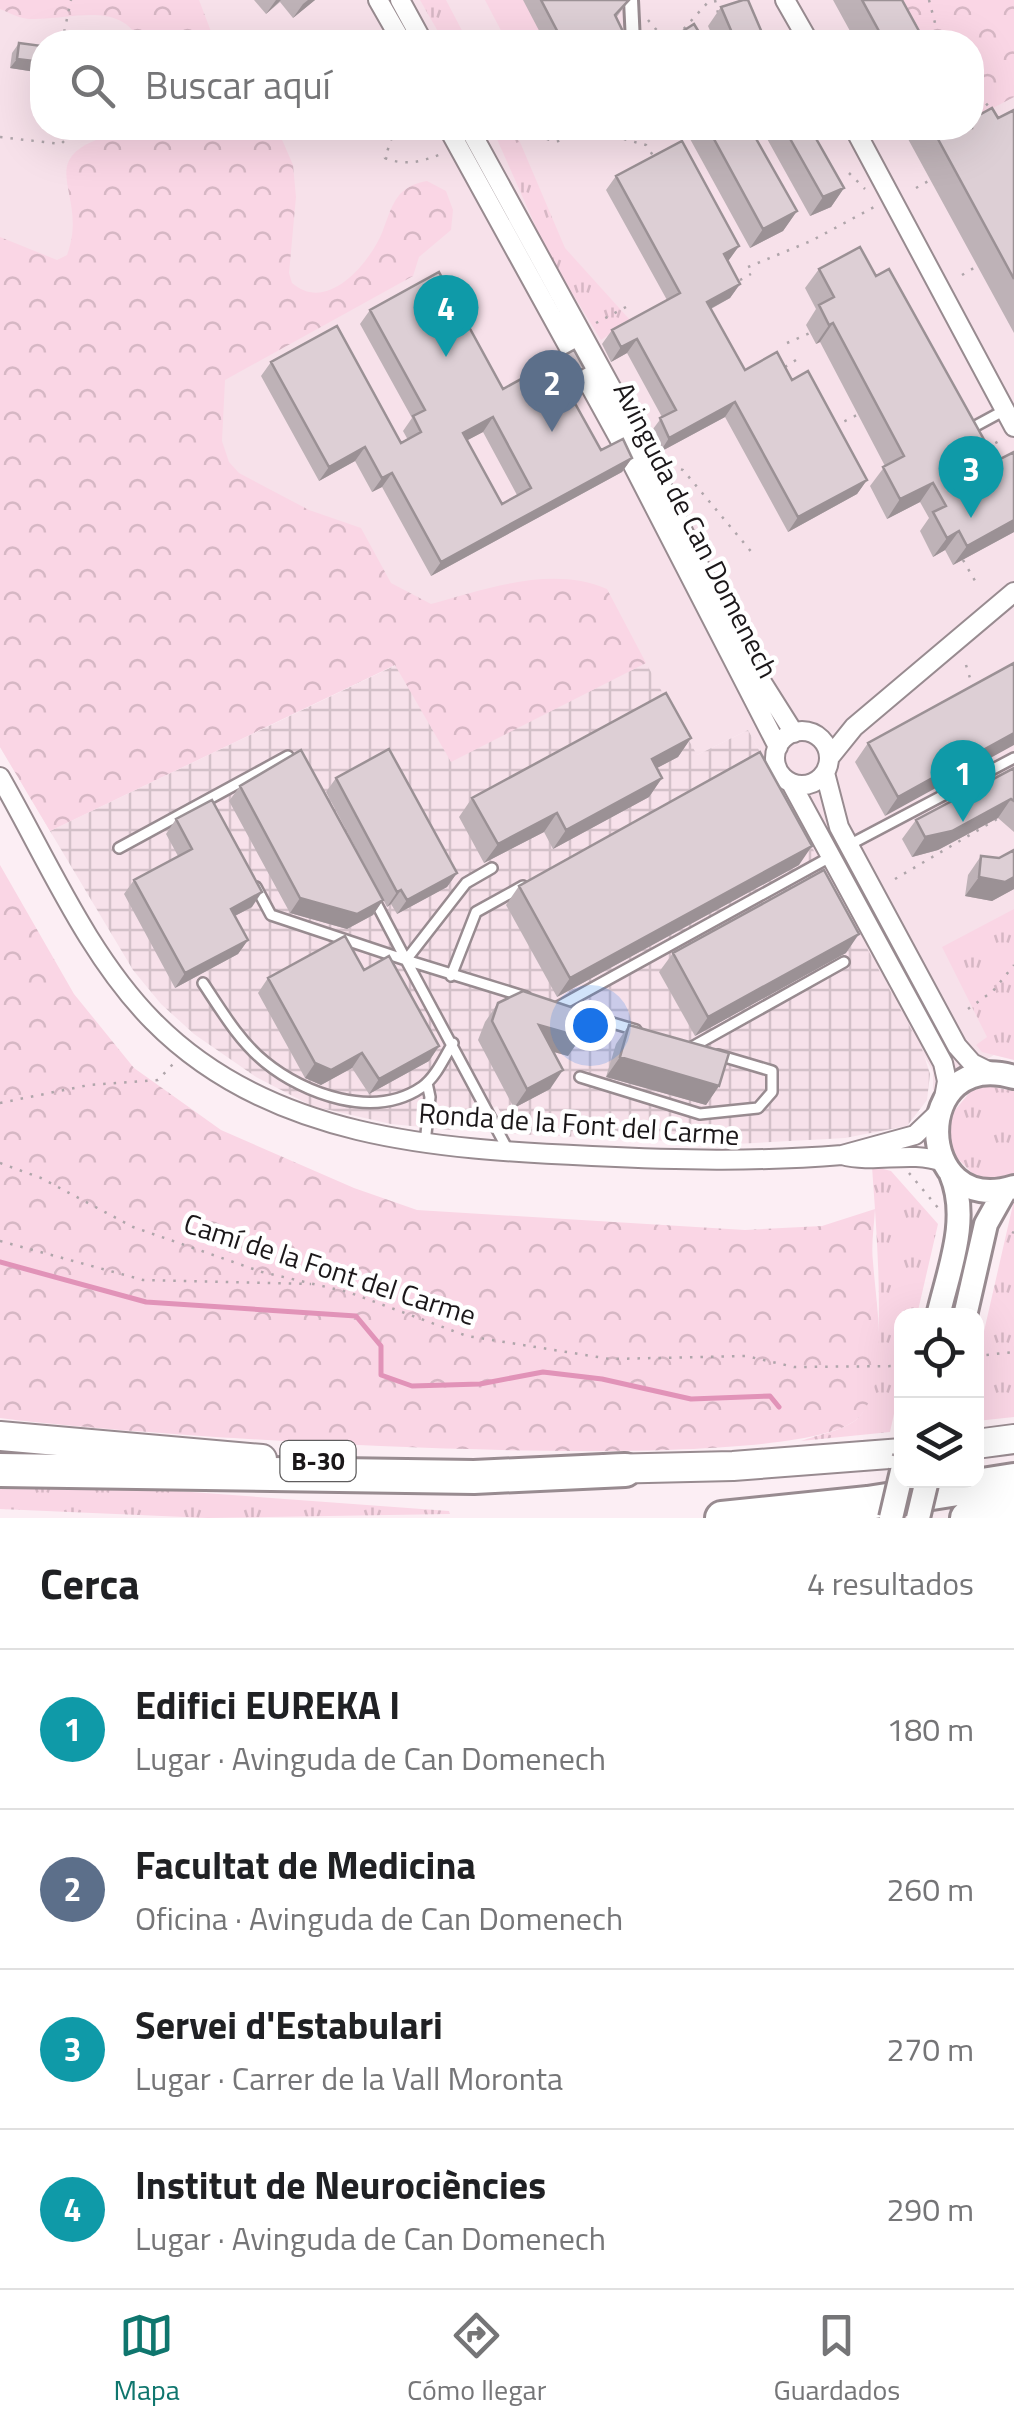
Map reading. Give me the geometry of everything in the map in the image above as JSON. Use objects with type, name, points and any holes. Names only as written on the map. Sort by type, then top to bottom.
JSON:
[{"type":"highway","name":"B-30","points":[[0,1436],[251,1459],[625,1470],[894,1453]]},
{"type":"highway","points":[[984,1443],[1014,1438]]},
{"type":"highway","points":[[0,1470],[474,1478],[625,1470]]},
{"type":"highway","points":[[722,1518],[868,1503],[1014,1480]]},
{"type":"highway","points":[[967,1518],[1014,1510]]},
{"type":"street","points":[[378,0],[395,30]]},
{"type":"street","points":[[400,0],[416,30]]},
{"type":"street","points":[[631,0],[632,30]]},
{"type":"street","points":[[786,0],[802,30]]},
{"type":"street","name":"Avinguda de Can Domenech","points":[[455,140],[622,444],[778,747]]},
{"type":"street","name":"Avinguda de Can Domenech","points":[[476,140],[640,440],[732,635],[794,733]]},
{"type":"street","points":[[860,140],[1009,425]]},
{"type":"street","points":[[791,782],[806,785],[827,766],[854,728],[1014,592]]},
{"type":"street","points":[[854,728],[819,737],[794,733],[778,747],[777,768],[791,782],[943,1063],[947,1080],[935,1139],[962,1206],[940,1308]]},
{"type":"street","points":[[819,737],[827,766],[830,806],[957,1046],[972,1063],[1003,1075]]},
{"type":"street","name":"Ronda de la Font del Carme","points":[[0,778],[114,975],[154,1022],[232,1082],[275,1104],[389,1139],[509,1152],[751,1163],[842,1155],[915,1134],[940,1109]]},
{"type":"street","points":[[940,1109],[969,1078],[1003,1075]]},
{"type":"street","name":"Ronda de la Font del Carme","points":[[842,1155],[856,1159],[916,1155],[946,1167]]},
{"type":"street","points":[[946,1167],[969,1186],[1009,1189],[986,1224],[967,1308]]},
{"type":"street","points":[[890,1518],[898,1488]]},
{"type":"street","points":[[918,1518],[924,1488]]},
{"type":"lane","points":[[955,417],[964,432],[1009,425]]},
{"type":"lane","points":[[119,848],[288,756]]},
{"type":"lane","points":[[849,845],[1014,758]]},
{"type":"lane","points":[[208,801],[218,818]]},
{"type":"lane","points":[[558,1007],[832,856]]},
{"type":"lane","points":[[406,960],[466,882],[492,868]]},
{"type":"lane","points":[[254,882],[271,915],[452,976],[642,1032]]},
{"type":"lane","points":[[452,976],[476,912],[527,884]]},
{"type":"lane","points":[[372,895],[509,1152]]},
{"type":"lane","points":[[692,1047],[844,962]]},
{"type":"lane","points":[[204,983],[262,1060],[295,1084],[338,1098],[389,1100],[427,1083],[452,1043]]},
{"type":"lane","points":[[580,1077],[700,1114],[758,1108],[772,1092],[772,1071],[676,1042]]},
{"type":"lane","points":[[424,1143],[430,1097],[427,1083]]},
{"type":"path","points":[[64,30],[70,0]]},
{"type":"path","points":[[682,30],[712,0],[720,22]]},
{"type":"path","points":[[929,0],[937,30]]},
{"type":"path","points":[[984,102],[995,115]]},
{"type":"path","points":[[0,137],[61,144],[65,140]]},
{"type":"path","points":[[391,140],[385,158],[396,163],[422,162],[446,150]]},
{"type":"path","points":[[627,140],[646,145],[657,162]]},
{"type":"path","points":[[850,173],[863,190],[871,187]]},
{"type":"path","points":[[916,188],[932,178]]},
{"type":"path","points":[[748,267],[811,241],[880,204]]},
{"type":"path","points":[[962,274],[980,265]]},
{"type":"path","points":[[738,281],[751,274]]},
{"type":"path","points":[[595,324],[626,307]]},
{"type":"path","points":[[787,343],[810,332]]},
{"type":"path","points":[[784,368],[796,360]]},
{"type":"path","points":[[834,426],[857,415]]},
{"type":"path","points":[[984,448],[1009,425]]},
{"type":"path","points":[[662,462],[683,470],[754,555]]},
{"type":"path","points":[[963,560],[978,586]]},
{"type":"path","points":[[966,665],[976,696]]},
{"type":"path","points":[[895,879],[998,818]]},
{"type":"path","points":[[968,1009],[993,991],[1014,965]]},
{"type":"path","points":[[0,1104],[89,1085],[158,1080],[175,1062]]},
{"type":"path","name":"Camí de la Font del Carme","points":[[0,1163],[42,1178],[133,1226],[262,1272],[318,1284],[466,1336],[610,1359],[746,1356],[794,1367],[894,1366]]},
{"type":"path","points":[[906,1169],[945,1216]]},
{"type":"path","points":[[0,1241],[143,1280],[318,1284]]},
{"type":"path","points":[[984,1355],[1014,1352]]},
{"type":"shaded area","points":[[0,0],[1014,0],[1014,1059],[994,1055],[933,1091],[933,1072],[748,730],[697,755],[395,665],[50,831],[0,747]]},
{"type":"shaded area","points":[[646,663],[697,755],[748,730],[922,1049],[930,1074],[927,1100],[907,1126],[845,1138],[735,1144],[513,1134],[497,1106],[452,1130],[391,1124],[312,1106],[256,1077],[194,1034],[161,1004],[133,970],[50,831],[396,665],[451,761]]},
{"type":"green space","points":[[0,0],[199,0],[210,30],[132,30],[108,17],[27,19],[0,9]]},
{"type":"green space","points":[[420,0],[446,0],[462,30],[437,30]]},
{"type":"green space","points":[[485,0],[524,0],[540,30],[501,30]]},
{"type":"green space","points":[[887,0],[1014,0],[1014,97],[984,113],[984,30],[903,30]]},
{"type":"green space","points":[[98,140],[282,140],[293,165],[296,197],[289,273],[292,283],[317,293],[352,276],[370,254],[393,205],[406,189],[427,181],[446,191],[453,210],[451,230],[419,257],[413,276],[225,380],[222,441],[229,462],[239,473],[309,510],[361,528],[391,583],[431,604],[496,586],[541,579],[586,582],[607,589],[646,663],[451,762],[395,665],[50,831],[0,747],[0,237],[57,260],[67,255],[72,210],[66,175],[69,161],[80,149]]},
{"type":"green space","points":[[497,140],[519,140],[565,248],[630,320],[601,340],[547,252]]},
{"type":"green space","points":[[0,865],[74,994],[134,1068],[221,1130],[354,1188],[417,1210],[745,1230],[822,1226],[875,1209],[872,1256],[879,1342],[869,1402],[859,1417],[809,1437],[715,1448],[591,1451],[306,1442],[0,1418]]},
{"type":"green space","points":[[1014,909],[1014,1060],[982,1052],[976,1045],[987,1037],[942,947]]},
{"type":"green space","points":[[988,1086],[1014,1091],[1014,1174],[990,1179],[974,1175],[950,1151],[949,1117],[971,1091]]},
{"type":"green space","points":[[872,1166],[891,1171],[938,1224],[919,1308],[894,1308],[894,1414],[890,1432],[801,1441],[853,1422],[868,1400],[878,1337]]},
{"type":"green space","points":[[1014,1200],[1014,1417],[984,1420],[984,1331]]},
{"type":"green space","points":[[0,1478],[450,1514],[208,1518],[0,1509]]},
{"type":"building","points":[[541,0],[629,0],[615,15],[622,30],[557,30]]},
{"type":"building","points":[[748,0],[761,30],[731,30],[721,7]]},
{"type":"building","points":[[862,0],[902,0],[918,30],[878,30]]},
{"type":"building","points":[[19,43],[30,44],[30,61],[17,59]]},
{"type":"building","points":[[992,108],[998,118],[1014,110],[1014,279],[939,140],[984,140],[984,112]]},
{"type":"building","points":[[715,140],[757,140],[797,211],[763,229]]},
{"type":"building","points":[[791,140],[817,140],[844,188],[823,197]]},
{"type":"building","points":[[682,141],[739,246],[724,254],[740,284],[707,302],[745,370],[777,352],[792,380],[808,371],[867,480],[798,517],[735,402],[669,438],[660,418],[676,410],[637,339],[621,347],[612,330],[680,293],[616,176]]},
{"type":"building","points":[[860,247],[876,276],[889,269],[996,461],[1014,452],[1014,520],[967,546],[959,531],[947,538],[933,512],[946,506],[933,483],[900,499],[883,467],[904,456],[833,323],[829,325],[819,305],[834,297],[819,269]]},
{"type":"building","points":[[439,272],[503,389],[574,350],[584,368],[562,380],[601,450],[623,439],[632,458],[441,562],[392,473],[382,478],[365,447],[329,467],[271,362],[337,326],[401,443],[421,432],[413,416],[425,410],[370,310]],"holes":[[[493,417],[531,488],[502,504],[463,433]]]},
{"type":"building","points":[[1014,663],[1014,733],[898,797],[868,743]]},
{"type":"building","points":[[666,693],[691,738],[652,759],[662,778],[566,830],[557,813],[498,844],[472,798]]},
{"type":"building","points":[[389,749],[457,873],[407,900],[401,890],[397,892],[336,778]]},
{"type":"building","points":[[301,750],[383,900],[357,914],[300,898],[240,786]]},
{"type":"building","points":[[760,752],[812,846],[570,978],[519,886]]},
{"type":"building","points":[[1014,768],[1014,801],[1011,799],[952,831],[925,837],[916,820]]},
{"type":"building","points":[[212,800],[262,892],[231,909],[248,940],[185,973],[134,880],[192,849],[176,819]]},
{"type":"building","points":[[1014,850],[1014,877],[1005,882],[979,877],[981,856],[999,858]]},
{"type":"building","points":[[824,870],[859,934],[708,1017],[673,953]]},
{"type":"building","points":[[345,936],[364,970],[389,956],[439,1046],[379,1079],[362,1053],[331,1070],[315,1063],[268,978]]},
{"type":"building","points":[[523,991],[589,1013],[581,1037],[539,1025],[563,1070],[527,1089],[492,1021],[498,1003]]},
{"type":"building","points":[[629,1025],[729,1053],[719,1086],[620,1057]]},
{"type":"waterway","points":[[0,1262],[146,1302],[356,1316],[381,1346],[381,1375],[412,1386],[480,1384],[543,1372],[602,1379],[691,1399],[770,1396],[779,1407]]},
{"type":"place","name":"Institut de Neurociències","points":[[446,357]]},
{"type":"place","name":"Facultat de Medicina","points":[[552,432]]},
{"type":"place","name":"Servei d'Estabulari","points":[[971,518]]},
{"type":"place","name":"Edifici EUREKA I","points":[[963,822]]}]
